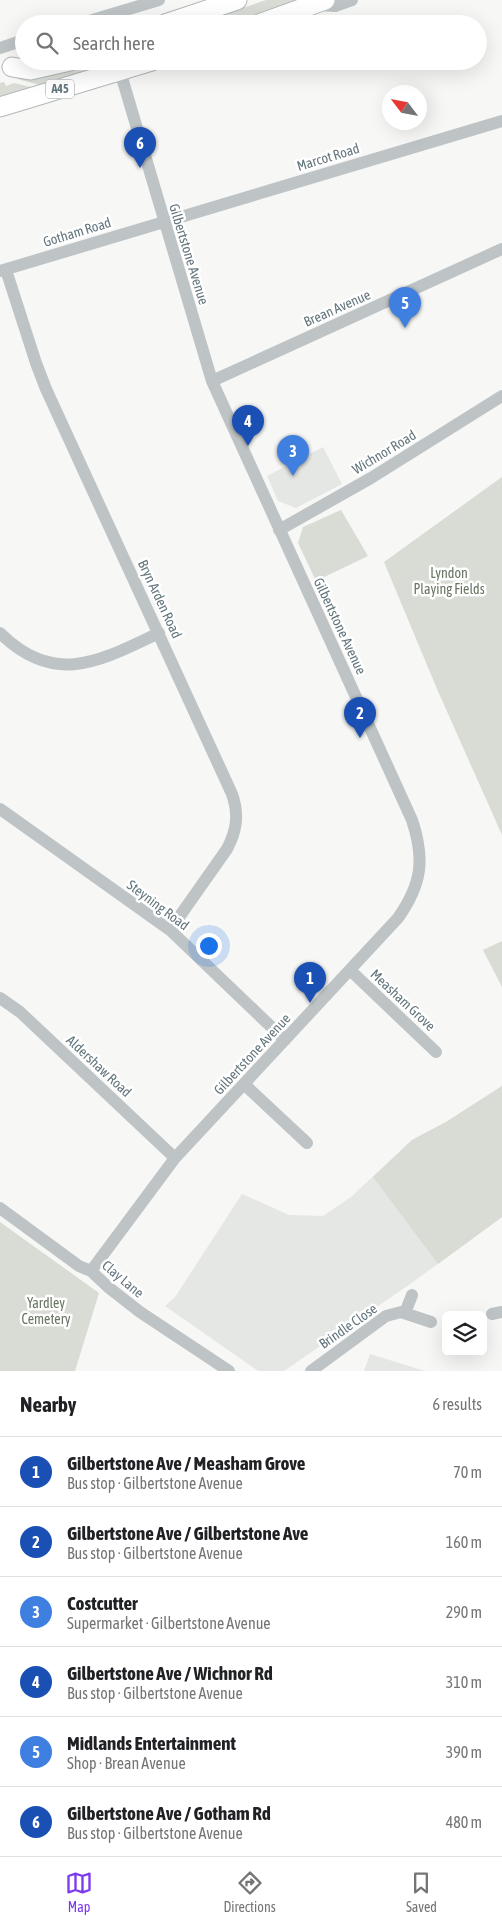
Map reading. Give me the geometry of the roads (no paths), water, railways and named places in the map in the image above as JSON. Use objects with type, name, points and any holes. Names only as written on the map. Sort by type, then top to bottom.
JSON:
[{"type":"highway","points":[[192,15],[237,0]]},
{"type":"highway","points":[[284,15],[319,2]]},
{"type":"highway","name":"A45","points":[[0,108],[105,70]]},
{"type":"street","points":[[109,15],[159,0]]},
{"type":"street","points":[[319,2],[335,6],[352,0]]},
{"type":"street","points":[[0,48],[15,43]]},
{"type":"street","name":"Gilbertstone Avenue","points":[[91,1271],[175,1158],[245,1085],[398,918],[418,884],[421,859],[419,840],[412,820],[212,381],[117,70]]},
{"type":"street","name":"Marcot Road","points":[[163,222],[502,121]]},
{"type":"street","name":"Gotham Road","points":[[3,271],[163,222]]},
{"type":"street","name":"Brean Avenue","points":[[212,381],[502,249]]},
{"type":"street","name":"Bryn Arden Road","points":[[3,271],[46,389],[159,633],[236,806],[237,824],[228,849],[170,930]]},
{"type":"street","name":"Wichnor Road","points":[[279,530],[371,478],[502,396]]},
{"type":"street","points":[[0,634],[18,649],[41,660],[76,665],[100,660],[159,633]]},
{"type":"street","name":"Steyning Road","points":[[0,810],[170,930],[285,1040]]},
{"type":"street","name":"Measham Grove","points":[[350,970],[436,1052]]},
{"type":"street","name":"Aldershaw Road","points":[[0,998],[20,1012],[175,1158]]},
{"type":"street","points":[[245,1085],[306,1143]]},
{"type":"street","name":"Clay Lane","points":[[0,1208],[79,1266],[91,1271],[140,1312],[229,1371]]},
{"type":"street","points":[[412,1295],[405,1313],[431,1322]]},
{"type":"street","name":"Brindle Close","points":[[311,1371],[386,1316],[401,1312],[405,1313]]},
{"type":"place","name":"Gilbertstone Ave / Gotham Rd","points":[[140,168]]},
{"type":"place","name":"Midlands Entertainment","points":[[405,328]]},
{"type":"place","name":"Gilbertstone Ave / Wichnor Rd","points":[[248,446]]},
{"type":"place","name":"Costcutter","points":[[293,476]]},
{"type":"place","name":"Gilbertstone Ave / Gilbertstone Ave","points":[[360,738]]},
{"type":"place","name":"Gilbertstone Ave / Measham Grove","points":[[310,1003]]},
{"type":"park label","name":"Lyndon Playing Fields","points":[[449,582]]},
{"type":"park label","name":"Yardley Cemetery","points":[[46,1312]]}]
